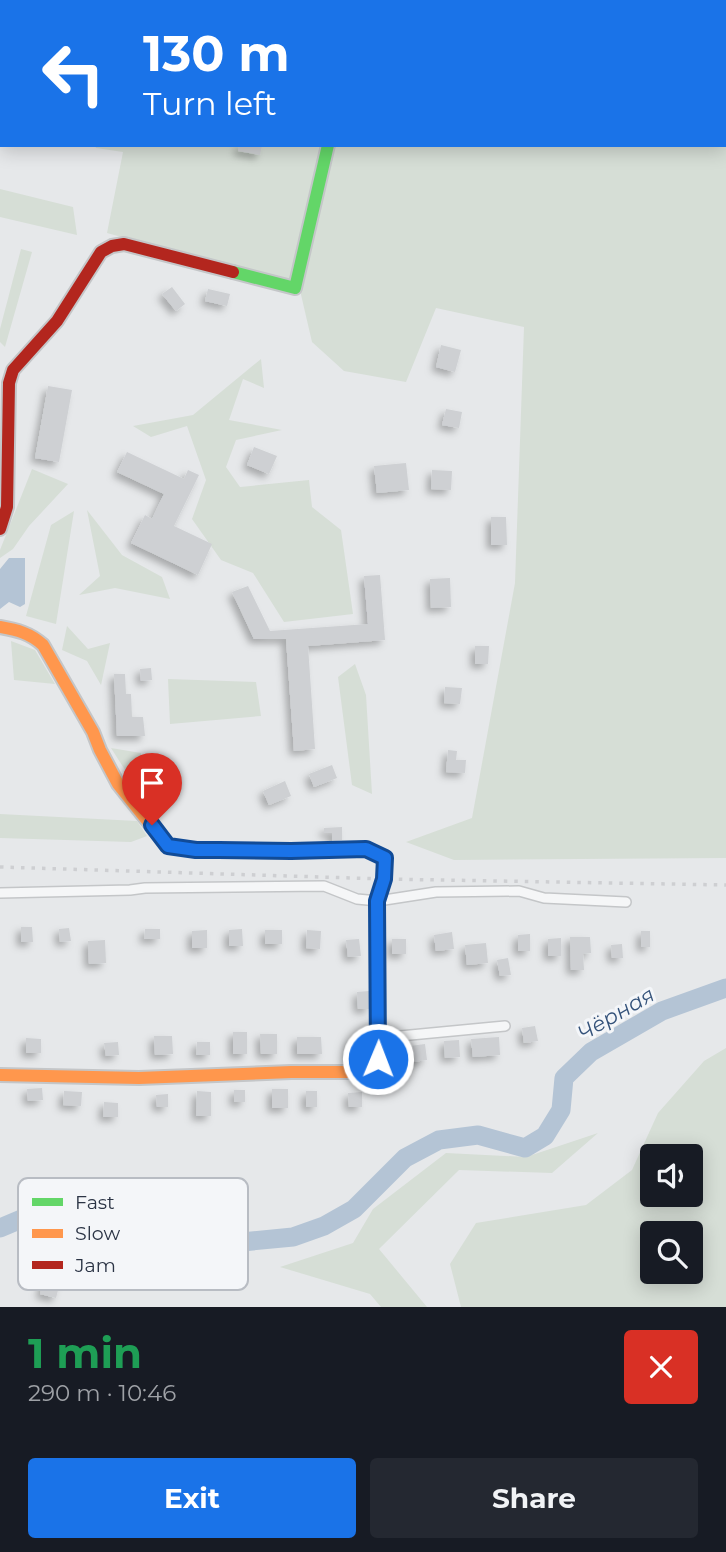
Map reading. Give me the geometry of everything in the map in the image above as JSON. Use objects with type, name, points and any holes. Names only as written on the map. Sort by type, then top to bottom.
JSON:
[{"type":"street","points":[[0,529],[7,508],[5,384],[13,370],[57,321],[101,252],[124,244],[295,288],[328,147]]},
{"type":"street","points":[[0,627],[32,634],[43,645],[93,732],[118,783],[168,846],[196,850],[366,849],[385,858],[384,879],[377,901],[378,1059],[371,1068],[360,1072],[139,1078],[0,1075]]},
{"type":"street","points":[[0,893],[324,886],[357,899],[377,901],[436,892],[519,891],[544,898],[626,902]]},
{"type":"street","points":[[379,1038],[505,1026]]},
{"type":"shaded area","points":[[726,147],[726,858],[454,860],[406,842],[472,818],[515,583],[524,327],[436,308],[406,382],[344,371],[312,342],[299,286],[107,233],[123,152],[96,148]]},
{"type":"shaded area","points":[[0,189],[73,207],[77,235],[0,217]]},
{"type":"shaded area","points":[[21,249],[32,252],[5,347],[0,342],[0,329]]},
{"type":"shaded area","points":[[261,359],[264,388],[243,379],[229,420],[282,430],[236,440],[226,467],[240,487],[309,480],[312,507],[341,530],[353,614],[284,622],[253,573],[221,560],[192,519],[206,480],[187,426],[151,437],[133,426],[193,415]]},
{"type":"shaded area","points":[[32,469],[68,484],[29,526],[13,549],[0,558],[0,550]]},
{"type":"shaded area","points":[[87,510],[122,555],[162,577],[170,599],[115,588],[79,595],[100,576]]},
{"type":"shaded area","points":[[74,511],[56,624],[26,616],[51,525]]},
{"type":"shaded area","points":[[67,626],[88,649],[110,643],[101,685],[87,661],[62,650]]},
{"type":"shaded area","points":[[11,641],[35,650],[55,684],[14,680]]},
{"type":"shaded area","points":[[355,664],[366,695],[372,794],[352,785],[338,677]]},
{"type":"shaded area","points":[[168,679],[256,682],[261,716],[170,724]]},
{"type":"shaded area","points":[[111,748],[141,753],[139,792]]},
{"type":"shaded area","points":[[0,814],[137,821],[147,836],[131,842],[0,838]]},
{"type":"shaded area","points":[[726,1048],[726,1307],[461,1307],[450,1264],[476,1223],[586,1205],[632,1170],[640,1152],[640,1207],[703,1207],[703,1144],[644,1144],[658,1113],[704,1061]]},
{"type":"shaded area","points":[[598,1133],[552,1173],[459,1170],[379,1249],[427,1307],[381,1307],[370,1294],[280,1267],[353,1243],[373,1209],[446,1153],[526,1157]]},
{"type":"water","points":[[9,558],[25,558],[25,604],[20,607],[9,602],[0,609],[0,569]]},
{"type":"building","points":[[239,147],[262,147],[260,155],[238,151]]},
{"type":"building","points":[[172,287],[185,304],[176,311],[162,294]]},
{"type":"building","points":[[208,289],[230,294],[227,306],[205,301]]},
{"type":"building","points":[[441,345],[461,350],[455,372],[436,367]]},
{"type":"building","points":[[48,386],[72,390],[59,462],[35,458]]},
{"type":"building","points":[[446,409],[462,412],[459,428],[442,425]]},
{"type":"building","points":[[254,447],[277,456],[269,474],[247,465]]},
{"type":"building","points":[[127,452],[184,479],[188,470],[199,475],[174,526],[212,544],[198,575],[131,543],[145,515],[152,519],[164,494],[117,472]]},
{"type":"building","points":[[406,463],[409,490],[377,493],[374,466]]},
{"type":"building","points":[[432,470],[452,471],[451,490],[431,489]]},
{"type":"building","points":[[491,517],[506,517],[507,545],[491,545]]},
{"type":"building","points":[[380,575],[385,640],[308,646],[315,749],[294,751],[286,639],[254,639],[232,592],[248,586],[270,631],[368,624],[364,576]]},
{"type":"building","points":[[450,578],[451,607],[431,608],[430,579]]},
{"type":"building","points":[[475,646],[489,646],[488,664],[475,664]]},
{"type":"building","points":[[151,668],[152,680],[141,681],[140,669]]},
{"type":"building","points":[[114,674],[125,674],[126,694],[131,694],[132,717],[143,717],[145,736],[117,736]]},
{"type":"building","points":[[445,687],[462,688],[460,704],[444,703]]},
{"type":"building","points":[[448,750],[457,751],[456,760],[466,760],[465,773],[446,772]]},
{"type":"building","points":[[332,765],[337,778],[314,787],[309,774]]},
{"type":"building","points":[[176,770],[177,783],[153,785],[152,773]]},
{"type":"building","points":[[285,781],[291,796],[269,805],[263,791]]},
{"type":"building","points":[[342,827],[342,840],[332,841],[332,833],[324,833],[324,828]]},
{"type":"building","points":[[21,927],[32,927],[33,942],[21,942]]},
{"type":"building","points":[[69,928],[71,941],[60,942],[59,929]]},
{"type":"building","points":[[145,929],[160,929],[160,939],[144,939]]},
{"type":"building","points":[[242,929],[243,946],[229,946],[229,930]]},
{"type":"building","points":[[207,930],[207,948],[192,948],[192,931]]},
{"type":"building","points":[[265,930],[282,930],[282,944],[265,944]]},
{"type":"building","points":[[307,930],[321,931],[320,949],[306,948]]},
{"type":"building","points":[[641,931],[650,931],[650,947],[641,947]]},
{"type":"building","points":[[452,932],[454,949],[436,951],[434,935]]},
{"type":"building","points":[[530,934],[530,951],[518,951],[518,935]]},
{"type":"building","points":[[570,937],[590,937],[591,953],[583,954],[584,970],[571,970]]},
{"type":"building","points":[[561,938],[561,956],[548,956],[548,939]]},
{"type":"building","points":[[359,939],[361,956],[348,957],[346,940]]},
{"type":"building","points":[[392,939],[406,939],[406,954],[392,954]]},
{"type":"building","points":[[105,940],[106,963],[89,964],[88,941]]},
{"type":"building","points":[[486,943],[488,963],[467,965],[465,945]]},
{"type":"building","points":[[622,944],[623,958],[612,958],[611,945]]},
{"type":"building","points":[[508,958],[511,975],[500,976],[497,960]]},
{"type":"building","points":[[369,991],[370,1009],[358,1009],[357,992]]},
{"type":"building","points":[[535,1026],[538,1041],[524,1043],[522,1028]]},
{"type":"building","points":[[233,1032],[247,1032],[247,1054],[233,1054]]},
{"type":"building","points":[[260,1034],[277,1034],[277,1054],[261,1054]]},
{"type":"building","points":[[154,1036],[172,1036],[173,1054],[155,1055]]},
{"type":"building","points":[[297,1037],[321,1037],[322,1054],[297,1054]]},
{"type":"building","points":[[499,1037],[500,1055],[473,1057],[471,1039]]},
{"type":"building","points":[[26,1038],[41,1039],[41,1053],[26,1053]]},
{"type":"building","points":[[364,1039],[366,1056],[354,1058],[351,1041]]},
{"type":"building","points":[[459,1040],[460,1057],[445,1058],[444,1041]]},
{"type":"building","points":[[118,1042],[119,1055],[106,1056],[104,1043]]},
{"type":"building","points":[[197,1042],[210,1042],[210,1055],[196,1055]]},
{"type":"building","points":[[425,1044],[427,1060],[412,1062],[410,1046]]},
{"type":"building","points":[[42,1088],[43,1100],[28,1101],[27,1089]]},
{"type":"building","points":[[272,1089],[288,1089],[288,1108],[272,1108]]},
{"type":"building","points":[[234,1090],[245,1090],[245,1102],[234,1102]]},
{"type":"building","points":[[64,1091],[82,1092],[81,1106],[63,1105]]},
{"type":"building","points":[[197,1091],[211,1092],[211,1116],[196,1116]]},
{"type":"building","points":[[306,1091],[317,1091],[317,1107],[306,1107]]},
{"type":"building","points":[[362,1092],[362,1107],[349,1107],[348,1093]]},
{"type":"building","points":[[168,1094],[168,1107],[157,1107],[156,1095]]},
{"type":"building","points":[[104,1102],[118,1103],[118,1117],[103,1117]]},
{"type":"building","points":[[41,1290],[58,1290],[56,1298],[40,1294]]},
{"type":"waterway","name":"Чёрная","points":[[248,1241],[293,1237],[324,1226],[354,1209],[405,1158],[439,1140],[478,1135],[525,1148],[545,1136],[561,1110],[564,1078],[591,1052],[662,1011],[726,988]]},
{"type":"waterway","name":"Чёрная","points":[[0,1228],[18,1220]]},
{"type":"railway","points":[[0,867],[384,879],[726,885]]},
{"type":"traffic: fast","points":[[233,272],[295,288],[328,147]]},
{"type":"traffic: slow","points":[[0,627],[23,633],[43,645],[93,732],[118,784],[162,839]]},
{"type":"traffic: slow","points":[[0,1075],[139,1078],[361,1072],[371,1068],[378,1059],[378,1007]]},
{"type":"traffic: jam","points":[[0,529],[7,507],[9,383],[13,370],[57,321],[101,252],[124,244],[233,272]]},
{"type":"traffic: jam","points":[[162,839],[168,846],[196,850],[366,849],[385,857],[384,879],[378,901],[378,1007]]},
{"type":"route","points":[[152,825],[168,846],[196,850],[366,849],[385,858],[384,879],[377,901],[378,1059]]}]
